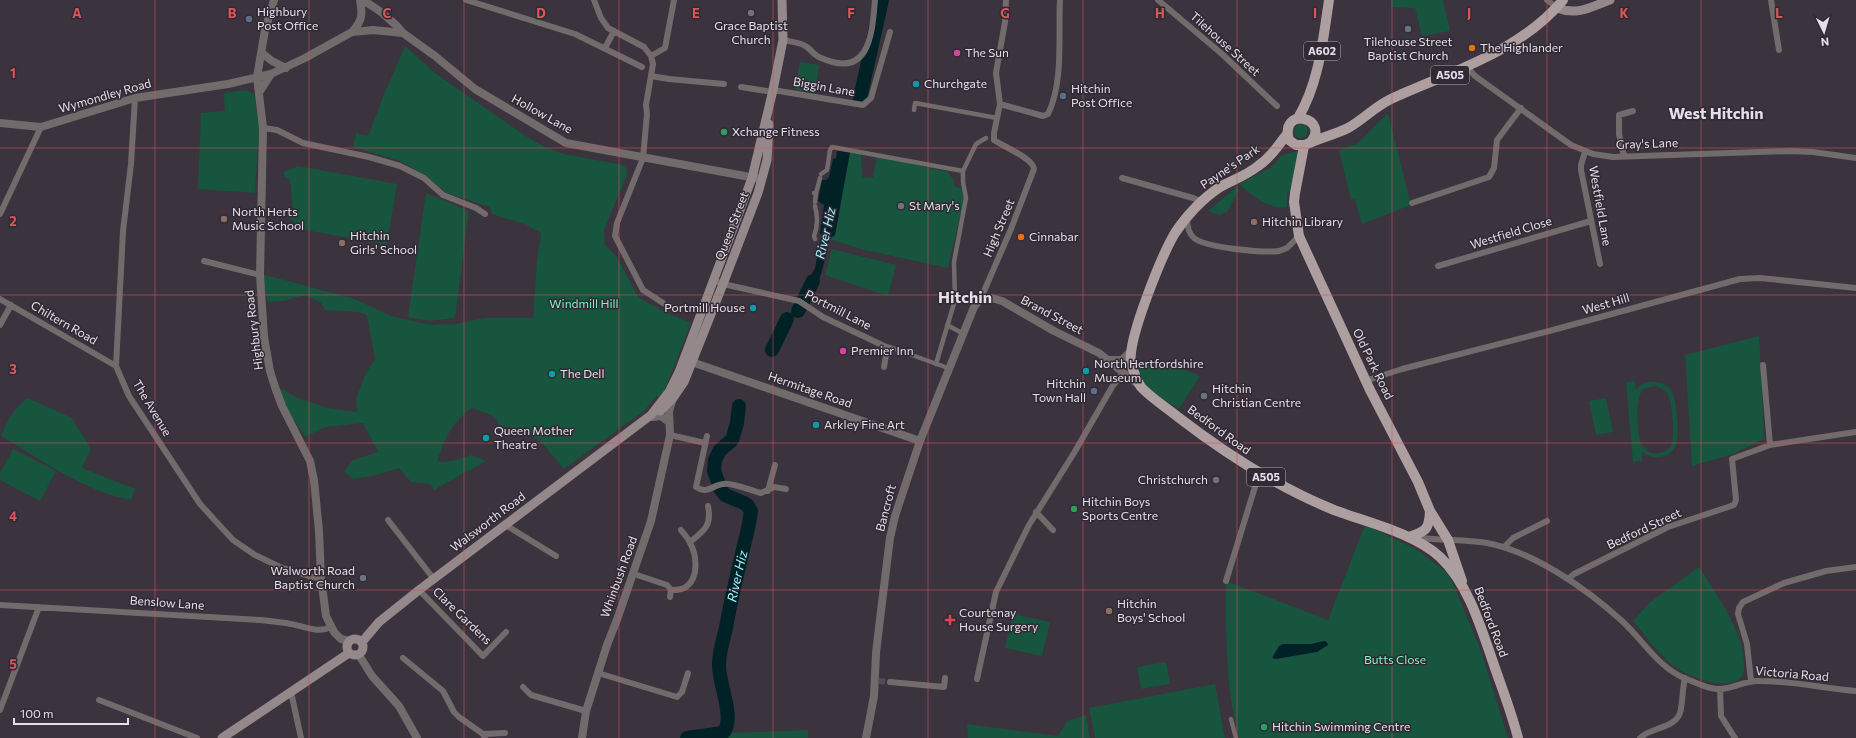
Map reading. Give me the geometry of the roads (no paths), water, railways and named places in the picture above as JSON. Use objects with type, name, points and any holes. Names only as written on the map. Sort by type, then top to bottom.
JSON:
[{"type":"main road","name":"Queen Street","points":[[687,361],[713,280],[752,178],[773,91],[783,40],[782,0]]},
{"type":"main road","name":"A602","points":[[1298,118],[1308,101],[1322,51],[1329,0]]},
{"type":"main road","points":[[1560,4],[1567,12],[1576,12],[1610,0]]},
{"type":"main road","name":"A505","points":[[1307,144],[1348,128],[1381,104],[1467,67],[1510,44],[1537,26],[1560,4]]},
{"type":"main road","name":"Queen Street","points":[[687,361],[723,284],[762,179],[767,160],[773,91]]},
{"type":"main road","name":"A602","points":[[1308,101],[1313,125]]},
{"type":"main road","points":[[1298,118],[1308,119],[1313,125],[1315,135],[1307,144],[1296,145],[1288,140],[1288,125],[1298,118]]},
{"type":"main road","points":[[1313,125],[1337,132]]},
{"type":"main road","name":"Payne's Park","points":[[1130,352],[1161,258],[1176,232],[1202,202],[1218,189],[1258,167],[1273,153],[1287,134]]},
{"type":"main road","name":"Old Park Road","points":[[1307,144],[1294,202],[1299,236],[1365,381],[1418,482],[1430,511],[1448,540],[1463,586]]},
{"type":"main road","name":"Bedford Road","points":[[1130,352],[1131,365],[1141,386],[1213,444],[1259,474],[1330,508],[1409,537],[1441,558],[1463,586],[1489,652],[1513,719],[1518,738]]},
{"type":"main road","name":"Walsworth Road","points":[[634,428],[653,417],[673,398],[684,382],[687,361]]},
{"type":"main road","name":"Walsworth Road","points":[[362,642],[379,622],[433,578],[651,415],[669,392],[687,361]]},
{"type":"main road","points":[[1409,537],[1426,530],[1429,525],[1430,511]]},
{"type":"main road","points":[[356,639],[362,642],[363,649],[359,655],[354,656],[349,653],[347,647],[349,641],[356,639]]},
{"type":"main road","points":[[222,738],[349,653]]},
{"type":"street","points":[[274,0],[265,30],[262,52],[272,61],[286,68],[352,32],[362,20],[360,0]]},
{"type":"street","name":"Hollow Lane","points":[[363,0],[388,18],[398,26],[403,33],[440,60],[475,89],[566,143],[762,179]]},
{"type":"street","points":[[466,0],[575,34],[642,67]]},
{"type":"street","points":[[594,0],[601,18],[608,28],[640,44],[651,56],[653,64],[646,104],[647,114],[644,158],[616,223],[615,236],[643,290],[663,303]]},
{"type":"street","points":[[651,56],[665,48],[674,0]]},
{"type":"street","points":[[783,40],[806,46],[819,57],[838,64],[849,64],[856,61],[867,46],[873,20],[875,0]]},
{"type":"street","points":[[914,110],[915,103],[997,118],[1000,104],[996,73],[1005,22],[1006,0]]},
{"type":"street","points":[[1000,104],[1043,116],[1049,111],[1057,74],[1060,50],[1060,0]]},
{"type":"street","name":"Tilehouse Street","points":[[1158,0],[1222,54],[1277,106]]},
{"type":"street","points":[[1547,0],[1560,4]]},
{"type":"street","points":[[1771,0],[1779,50]]},
{"type":"street","points":[[352,32],[373,30],[403,33]]},
{"type":"street","points":[[605,48],[614,31]]},
{"type":"street","name":"Biggin Lane","points":[[741,86],[863,105],[871,98],[890,32]]},
{"type":"street","name":"Highbury Road","points":[[262,52],[258,77],[263,128],[260,275],[264,337],[270,371],[282,406],[310,461],[314,480],[319,524],[321,578],[326,616],[330,627]]},
{"type":"street","name":"Gray's Lane","points":[[1467,67],[1475,76],[1571,145],[1585,152],[1603,156],[1624,156],[1803,151],[1856,158]]},
{"type":"street","name":"Wymondley Road","points":[[0,123],[41,127],[65,121],[135,98],[198,89],[271,74],[286,68]]},
{"type":"street","points":[[246,79],[260,91],[271,74]]},
{"type":"street","points":[[651,76],[724,84]]},
{"type":"street","name":"The Avenue","points":[[135,98],[131,164],[123,231],[116,366],[130,396],[200,504],[232,540],[250,552],[280,567],[312,577],[321,578]]},
{"type":"street","points":[[1412,203],[1489,177],[1494,168],[1497,140],[1521,108]]},
{"type":"street","points":[[1624,156],[1619,134],[1618,115],[1633,111]]},
{"type":"street","name":"High Street","points":[[981,298],[1024,196],[1034,165],[1029,159],[1002,146],[994,140],[997,118]]},
{"type":"street","points":[[0,214],[41,127]]},
{"type":"street","points":[[263,128],[277,130],[303,143],[369,157],[400,166],[424,178],[443,195],[476,208],[484,214]]},
{"type":"street","points":[[936,364],[955,300],[954,262],[966,198],[963,182],[963,171],[976,144],[986,138]]},
{"type":"street","points":[[815,240],[814,236],[817,229],[818,216],[815,204],[815,193],[820,176],[827,170],[830,150],[832,147],[963,171]]},
{"type":"street","name":"Westfield Lane","points":[[1585,152],[1581,168],[1600,264]]},
{"type":"street","points":[[1122,178],[1193,198],[1202,202]]},
{"type":"street","points":[[1187,218],[1189,231],[1194,238],[1222,247],[1280,251],[1287,248],[1299,236]]},
{"type":"street","name":"Westfield Close","points":[[1438,266],[1591,221]]},
{"type":"street","points":[[204,261],[260,275]]},
{"type":"street","name":"West Hill","points":[[1365,381],[1402,369],[1546,332],[1740,279],[1760,278],[1856,288]]},
{"type":"street","name":"Portmill Lane","points":[[713,280],[723,284],[799,301],[812,310],[847,329],[882,344],[948,368]]},
{"type":"street","name":"Bancroft","points":[[866,738],[877,681],[876,652],[890,538],[902,494],[920,441],[962,333],[974,306],[981,298]]},
{"type":"street","name":"Brand Street","points":[[981,298],[991,298],[1002,301],[1109,360],[1123,373],[1141,386]]},
{"type":"street","name":"Chiltern Road","points":[[0,299],[116,366]]},
{"type":"street","points":[[0,325],[11,305]]},
{"type":"street","points":[[947,325],[962,333]]},
{"type":"street","points":[[882,344],[887,350],[884,367]]},
{"type":"street","points":[[977,679],[996,592],[1036,512],[1074,453],[1112,387],[1123,373],[1120,367],[1122,360],[1130,352]]},
{"type":"street","name":"Brand Street","points":[[1109,360],[1122,360]]},
{"type":"street","name":"Hermitage Road","points":[[687,361],[920,441]]},
{"type":"street","points":[[1763,365],[1770,445],[1856,432]]},
{"type":"street","name":"Whinbush Road","points":[[582,738],[586,711],[606,645],[634,574],[651,521],[670,435],[669,412],[673,398]]},
{"type":"street","points":[[653,417],[661,416],[669,422]]},
{"type":"street","points":[[670,435],[705,443]]},
{"type":"street","points":[[707,436],[696,486],[702,490],[708,490],[720,485],[761,493],[774,487],[786,489]]},
{"type":"street","name":"Bedford Street","points":[[1568,579],[1574,574],[1668,527],[1734,505],[1736,500],[1732,459],[1770,445]]},
{"type":"street","points":[[768,491],[775,465]]},
{"type":"street","points":[[1226,581],[1259,474]]},
{"type":"street","points":[[690,542],[707,527],[709,512],[708,506]]},
{"type":"street","points":[[1036,512],[1053,530]]},
{"type":"street","points":[[388,520],[433,578]]},
{"type":"street","points":[[1504,547],[1513,538],[1547,521]]},
{"type":"street","points":[[504,524],[556,556]]},
{"type":"street","points":[[671,590],[680,590],[686,587],[691,582],[695,570],[695,555],[690,542],[681,530]]},
{"type":"street","name":"Bedford Road","points":[[1409,537],[1436,540],[1475,541],[1504,547],[1536,560],[1568,579],[1622,621],[1667,669],[1710,688],[1723,689]]},
{"type":"street","points":[[1751,681],[1747,644],[1738,614],[1739,608],[1743,602],[1790,581],[1826,571],[1856,567]]},
{"type":"street","points":[[634,574],[667,585],[671,590],[670,596]]},
{"type":"street","name":"Clare Gardens","points":[[419,590],[483,656],[506,632]]},
{"type":"street","name":"Benslow Lane","points":[[0,605],[260,620],[292,624],[311,629],[327,629],[330,627]]},
{"type":"street","points":[[0,710],[39,607]]},
{"type":"street","points":[[330,627],[341,639],[349,641]]},
{"type":"street","points":[[359,655],[372,676],[399,706],[418,738]]},
{"type":"street","points":[[403,658],[443,692],[454,712],[459,717],[484,736],[505,733]]},
{"type":"street","points":[[598,672],[677,697],[682,692],[688,673]]},
{"type":"street","points":[[890,682],[944,687],[945,678]]},
{"type":"street","points":[[1640,738],[1648,732],[1674,722],[1680,711],[1685,678]]},
{"type":"street","name":"Victoria Road","points":[[1723,689],[1751,681],[1763,681],[1856,692]]},
{"type":"street","points":[[523,687],[531,695],[586,711]]},
{"type":"street","points":[[1723,689],[1721,716],[1735,738]]},
{"type":"street","points":[[291,692],[301,738]]},
{"type":"street","points":[[99,700],[197,738]]},
{"type":"street","points":[[1231,718],[1236,738]]},
{"type":"water","name":"River Hiz","points":[[837,151],[850,152],[835,235],[829,239],[819,281],[811,295],[806,299],[802,294],[815,268],[822,235],[820,233],[824,205],[818,201],[822,180],[826,180],[829,177],[833,159],[836,158]]},
{"type":"water","points":[[1324,641],[1327,642],[1328,645],[1317,652],[1276,659],[1272,658],[1279,646],[1283,644],[1311,644]]},
{"type":"waterway","name":"River Hiz","points":[[860,98],[882,0]]},
{"type":"waterway","name":"River Hiz","points":[[798,311],[813,281]]},
{"type":"waterway","name":"River Hiz","points":[[772,350],[787,319]]},
{"type":"waterway","name":"River Hiz","points":[[687,738],[723,733],[727,727],[727,710],[719,672],[719,664],[721,646],[751,511],[746,504],[725,495],[721,490],[714,471],[715,460],[720,450],[732,440],[737,423],[739,406]]},
{"type":"tunnel","points":[[879,681],[890,682]]},
{"type":"place","name":"Grace Baptist Church","points":[[751,13]]},
{"type":"place","name":"Highbury Post Office","points":[[249,19]]},
{"type":"place","name":"Tilehouse Street Baptist Church","points":[[1408,29]]},
{"type":"place","name":"The Highlander","points":[[1472,48]]},
{"type":"place","name":"The Sun","points":[[957,53]]},
{"type":"place","name":"Churchgate","points":[[916,84]]},
{"type":"place","name":"Hitchin Post Office","points":[[1063,96]]},
{"type":"place","name":"Xchange Fitness","points":[[724,132]]},
{"type":"place","name":"St Mary's","points":[[901,206]]},
{"type":"place","name":"North Herts Music School","points":[[224,219]]},
{"type":"place","name":"Hitchin Library","points":[[1254,222]]},
{"type":"place","name":"Cinnabar","points":[[1021,237]]},
{"type":"place","name":"Hitchin Girls' School","points":[[342,243]]},
{"type":"place","name":"Portmill House","points":[[753,308]]},
{"type":"place","name":"Premier Inn","points":[[843,351]]},
{"type":"place","name":"North Hertfordshire Museum","points":[[1086,371]]},
{"type":"place","name":"The Dell","points":[[552,374]]},
{"type":"place","name":"Hitchin Town Hall","points":[[1094,391]]},
{"type":"place","name":"Hitchin Christian Centre","points":[[1204,396]]},
{"type":"place","name":"Arkley Fine Art","points":[[816,425]]},
{"type":"place","name":"Queen Mother Theatre","points":[[486,438]]},
{"type":"place","name":"Christchurch","points":[[1216,480]]},
{"type":"place","name":"Hitchin Boys Sports Centre","points":[[1074,509]]},
{"type":"place","name":"Walworth Road Baptist Church","points":[[363,578]]},
{"type":"place","name":"Hitchin Boys' School","points":[[1109,611]]},
{"type":"place","name":"Courtenay House Surgery","points":[[950,620]]},
{"type":"place","name":"Hitchin Swimming Centre","points":[[1264,727]]},
{"type":"district","name":"West Hitchin","points":[[1716,113]]},
{"type":"district","name":"Hitchin","points":[[965,297]]},
{"type":"park label","name":"Windmill Hill","points":[[584,304]]},
{"type":"park label","name":"Butts Close","points":[[1395,660]]}]
